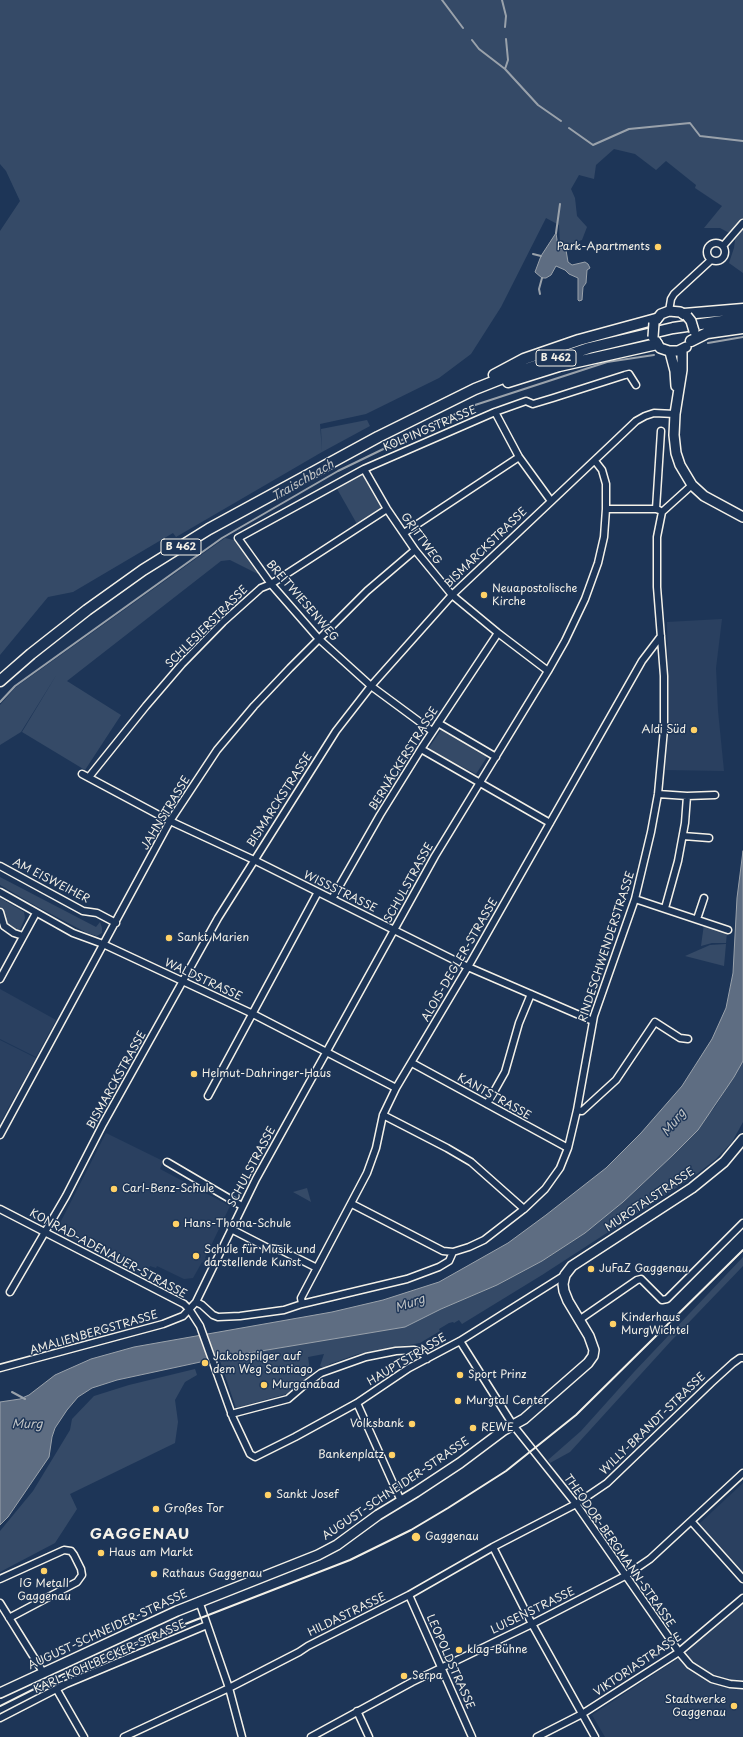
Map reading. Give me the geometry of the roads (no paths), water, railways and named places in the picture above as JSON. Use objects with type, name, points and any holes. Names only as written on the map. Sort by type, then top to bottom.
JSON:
[{"type":"main road","points":[[686,315],[743,309]]},
{"type":"main road","name":"B 462","points":[[0,681],[31,654],[87,610],[143,570],[209,529],[378,438],[475,389],[523,370],[589,348],[673,328],[743,318]]},
{"type":"main road","points":[[475,389],[491,377],[524,359],[579,340],[655,321]]},
{"type":"main road","points":[[691,341],[707,333],[743,328]]},
{"type":"main road","points":[[475,389],[498,386],[559,366],[655,341]]},
{"type":"street","points":[[723,246],[743,223]]},
{"type":"street","points":[[714,244],[723,246],[725,251],[723,258],[718,261],[712,260],[708,255],[709,247],[714,244]]},
{"type":"street","points":[[669,310],[677,311],[686,315],[691,321],[694,331],[691,341],[682,350],[670,352],[664,350],[655,341],[655,321],[669,310],[671,298],[674,294],[712,260]]},
{"type":"street","points":[[675,410],[682,370],[682,350]]},
{"type":"street","points":[[670,352],[675,371],[674,435],[676,452],[683,470],[692,485],[704,496],[743,516]]},
{"type":"street","name":"KOLPINGSTRASSE","points":[[238,538],[364,469],[495,412],[526,401],[533,404],[629,374],[636,385]]},
{"type":"street","name":"BISMARCKSTRASSE","points":[[10,1292],[45,1233],[182,981],[218,918],[336,731],[371,686],[452,595],[551,501],[636,421],[654,413],[675,410]]},
{"type":"street","points":[[495,412],[519,457],[551,501]]},
{"type":"street","points":[[656,509],[661,430]]},
{"type":"street","points":[[404,533],[519,457]]},
{"type":"street","name":"SCHULSTRASSE","points":[[189,1309],[196,1302],[242,1206],[435,856],[565,641],[596,570],[604,537],[606,484],[602,470],[595,461]]},
{"type":"street","name":"GRITTWEG","points":[[364,469],[387,509],[415,550],[452,595],[498,633],[548,671]]},
{"type":"street","points":[[606,509],[656,509],[662,512],[692,485]]},
{"type":"street","name":"SCHLESIERSTRASSE","points":[[89,777],[182,664],[223,622],[260,588],[271,584],[387,509]]},
{"type":"street","name":"RINDESCHWENDERSTRASSE","points":[[196,1302],[218,1317],[240,1316],[284,1310],[302,1304],[407,1279],[439,1267],[449,1261],[453,1252],[484,1240],[545,1189],[558,1172],[568,1148],[577,1110],[593,1021],[635,899],[652,832],[658,794],[664,729],[664,676],[656,537],[662,512]]},
{"type":"street","name":"BREITWIESENWEG","points":[[238,538],[271,584],[319,639],[371,686],[432,731]]},
{"type":"street","name":"JAHNSTRASSE","points":[[0,1135],[170,821],[217,750],[254,706],[290,668],[368,591],[415,550]]},
{"type":"street","name":"BERNÄCKERSTRASSE","points":[[332,899],[380,815],[432,731],[498,633]]},
{"type":"street","name":"ALOIS-DEGLER-STRASSE","points":[[302,1304],[301,1298],[352,1204],[367,1173],[376,1148],[384,1115],[396,1088],[468,967],[642,661],[661,636]]},
{"type":"street","points":[[438,722],[496,757]]},
{"type":"street","points":[[421,749],[550,823]]},
{"type":"street","name":"WISSSTRASSE","points":[[82,774],[170,821],[254,860],[468,967],[593,1021]]},
{"type":"street","points":[[658,794],[687,796],[716,795]]},
{"type":"street","points":[[665,908],[678,861],[683,836],[687,796]]},
{"type":"street","points":[[683,836],[709,838]]},
{"type":"street","name":"AM EISWEIHER","points":[[0,866],[83,911],[97,913],[116,923]]},
{"type":"street","name":"WALDSTRASSE","points":[[0,892],[73,933],[103,944],[253,1014],[396,1088]]},
{"type":"street","points":[[208,1096],[318,892]]},
{"type":"street","points":[[697,919],[704,898]]},
{"type":"street","points":[[635,899],[728,930]]},
{"type":"street","points":[[0,912],[4,926],[14,933],[23,936]]},
{"type":"street","points":[[0,979],[36,913]]},
{"type":"street","points":[[487,1104],[505,1072],[519,1023],[531,994]]},
{"type":"street","points":[[577,1110],[582,1111],[616,1080],[655,1022],[680,1038],[688,1039]]},
{"type":"street","name":"KANTSTRASSE","points":[[412,1063],[568,1148]]},
{"type":"street","points":[[384,1115],[471,1162],[524,1208]]},
{"type":"street","name":"MURGTALSTRASSE","points":[[565,1275],[580,1259],[692,1188],[731,1156],[743,1140]]},
{"type":"street","points":[[167,1162],[242,1206]]},
{"type":"street","points":[[352,1204],[443,1251],[453,1252]]},
{"type":"street","name":"KONRAD-ADENAUER-STRASSE","points":[[0,1209],[184,1304],[200,1326],[231,1414],[250,1454],[255,1457]]},
{"type":"street","points":[[579,1320],[637,1280],[641,1279],[646,1282],[662,1300],[667,1299],[743,1223]]},
{"type":"street","points":[[231,1229],[268,1248],[281,1250],[317,1268]]},
{"type":"street","name":"AUGUST-SCHNEIDER-STRASSE","points":[[0,1693],[42,1672],[198,1601],[327,1550],[346,1539],[378,1515],[460,1463],[513,1425],[524,1419],[588,1363],[593,1356],[593,1343],[564,1291],[563,1284],[565,1275]]},
{"type":"street","name":"HAUPTSTRASSE","points":[[255,1457],[296,1437],[357,1403],[409,1368],[460,1341],[565,1275]]},
{"type":"street","name":"AMALIENBERGSTRASSE","points":[[0,1368],[163,1324],[183,1316],[189,1309]]},
{"type":"street","name":"THEODOR-BERGMANN-STRASSE","points":[[460,1341],[513,1425],[576,1504],[679,1652],[690,1665],[712,1680],[743,1685]]},
{"type":"street","points":[[231,1414],[288,1399],[321,1373],[366,1357],[396,1351],[414,1350],[422,1353],[427,1359]]},
{"type":"street","name":"WILLY-BRANDT-STRASSE","points":[[576,1504],[607,1483],[711,1383],[733,1363],[740,1358],[743,1358]]},
{"type":"street","points":[[357,1403],[401,1501]]},
{"type":"street","name":"LUISENSTRASSE","points":[[311,1737],[442,1667],[532,1624],[625,1576],[650,1559],[743,1473]]},
{"type":"street","name":"HILDASTRASSE","points":[[124,1737],[229,1688],[409,1595],[493,1547],[576,1504]]},
{"type":"street","points":[[692,1521],[743,1579]]},
{"type":"street","points":[[493,1547],[532,1624],[595,1737]]},
{"type":"street","points":[[0,1579],[64,1550],[68,1550],[74,1554],[81,1569],[82,1575],[80,1579],[9,1618]]},
{"type":"street","name":"LEOPOLDSTRASSE","points":[[409,1595],[472,1737]]},
{"type":"street","name":"VIKTORIASTRASSE","points":[[537,1737],[582,1714],[679,1652],[743,1598]]},
{"type":"street","points":[[198,1601],[229,1688],[242,1737]]},
{"type":"street","points":[[0,1603],[42,1672]]},
{"type":"street","name":"KARL-KOHLBECKER-STRASSE","points":[[0,1718],[75,1680],[207,1625]]},
{"type":"street","points":[[57,1690],[84,1737]]},
{"type":"street","points":[[358,1711],[369,1737]]},
{"type":"water","points":[[556,233],[558,247],[566,250],[568,262],[572,265],[585,262],[590,268],[587,270],[582,300],[578,300],[578,278],[569,274],[565,270],[556,266],[551,275],[546,278],[542,278],[535,272],[541,256]]},
{"type":"water","name":"Murg","points":[[743,851],[743,1061],[734,1077],[698,1130],[623,1202],[585,1233],[542,1261],[497,1285],[441,1309],[405,1327],[219,1358],[117,1380],[92,1388],[78,1397],[67,1410],[55,1428],[49,1457],[8,1517],[0,1525],[0,1402],[20,1399],[29,1395],[55,1375],[91,1359],[134,1347],[332,1312],[383,1300],[439,1282],[508,1243],[606,1168],[641,1133],[682,1086],[712,1039],[726,1008],[733,973],[737,898]]},
{"type":"waterway","points":[[442,0],[463,28]]},
{"type":"waterway","points":[[502,0],[506,16],[505,27]]},
{"type":"waterway","points":[[505,69],[508,60],[506,39]]},
{"type":"waterway","points":[[472,40],[479,49],[505,69],[538,105],[561,121]]},
{"type":"waterway","points":[[569,128],[593,145],[629,129],[690,123],[700,136],[743,141]]},
{"type":"waterway","points":[[556,233],[560,204]]},
{"type":"waterway","points":[[533,254],[541,256]]},
{"type":"waterway","points":[[540,294],[539,289],[542,278]]},
{"type":"waterway","name":"Traischbach","points":[[708,343],[743,337]]},
{"type":"waterway","name":"Traischbach","points":[[0,702],[15,686],[222,538],[338,471],[472,406],[607,362],[654,355]]},
{"type":"waterway","points":[[12,1392],[25,1399]]},
{"type":"railway","points":[[0,1706],[62,1675],[126,1647],[350,1560],[411,1530],[448,1508],[506,1471],[576,1415],[743,1250]]},
{"type":"place","name":"Park-Apartments","points":[[658,247]]},
{"type":"place","name":"Neuapostolische Kirche","points":[[484,595]]},
{"type":"place","name":"Aldi Süd","points":[[694,730]]},
{"type":"place","name":"Sankt Marien","points":[[169,938]]},
{"type":"place","name":"Helmut-Dahringer-Haus","points":[[194,1074]]},
{"type":"place","name":"Carl-Benz-Schule","points":[[114,1189]]},
{"type":"place","name":"Hans-Thoma-Schule","points":[[176,1224]]},
{"type":"place","name":"Schule für Musik und darstellende Kunst","points":[[196,1256]]},
{"type":"place","name":"JuFaZ Gaggenau","points":[[591,1269]]},
{"type":"place","name":"Kinderhaus MurgWichtel","points":[[613,1324]]},
{"type":"place","name":"Jakobspilger auf dem Weg Santiago","points":[[205,1363]]},
{"type":"place","name":"Sport Prinz","points":[[460,1375]]},
{"type":"place","name":"Murganabad","points":[[264,1385]]},
{"type":"place","name":"Murgtal Center","points":[[458,1401]]},
{"type":"place","name":"Volksbank","points":[[412,1424]]},
{"type":"place","name":"REWE","points":[[473,1428]]},
{"type":"place","name":"Bankenplatz","points":[[392,1455]]},
{"type":"place","name":"Sankt Josef","points":[[268,1495]]},
{"type":"place","name":"Großes Tor","points":[[156,1509]]},
{"type":"place","name":"Gaggenau","points":[[416,1537]]},
{"type":"place","name":"Haus am Markt","points":[[101,1553]]},
{"type":"place","name":"IG Metall Gaggenau","points":[[44,1571]]},
{"type":"place","name":"Rathaus Gaggenau","points":[[154,1574]]},
{"type":"place","name":"klag-Bühne","points":[[459,1650]]},
{"type":"place","name":"Serpa","points":[[404,1676]]},
{"type":"place","name":"Stadtwerke Gaggenau","points":[[734,1706]]},
{"type":"district","name":"GAGGENAU","points":[[140,1535]]}]
